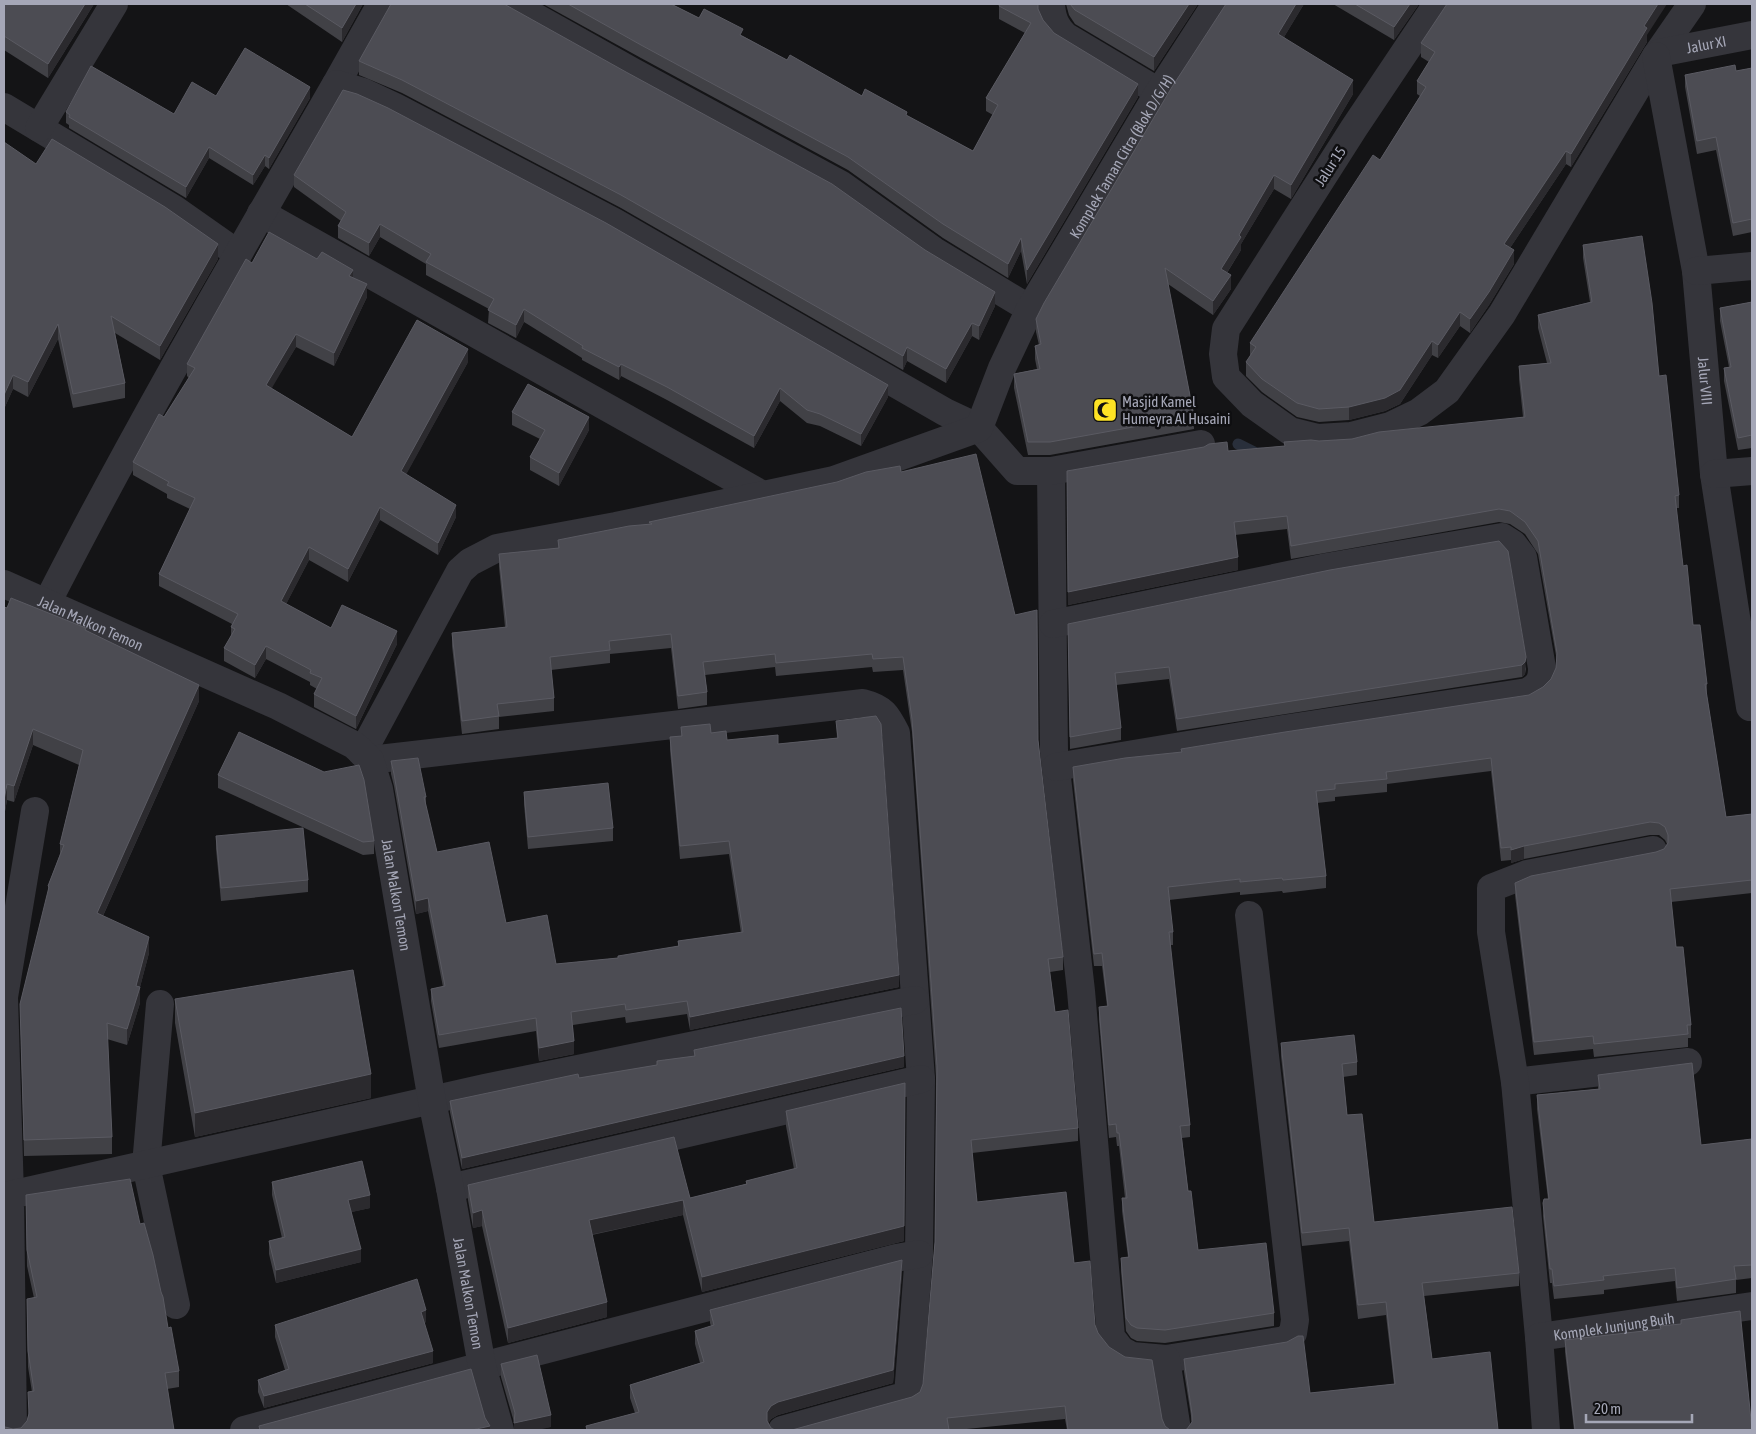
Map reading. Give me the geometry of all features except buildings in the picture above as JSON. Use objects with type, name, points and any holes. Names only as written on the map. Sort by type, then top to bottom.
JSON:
[{"type":"street","points":[[39,128],[114,4]]},
{"type":"street","points":[[47,603],[92,514],[381,4]]},
{"type":"street","points":[[512,4],[840,184],[934,251],[1030,309]]},
{"type":"street","points":[[1051,4],[1052,16],[1058,28],[1065,36],[1159,92]]},
{"type":"street","name":"Komplek Taman Citra (Blok D/G/H)","points":[[979,428],[1002,368],[1030,309],[1159,92],[1216,4]]},
{"type":"street","name":"Jalur 15","points":[[1437,4],[1354,128],[1226,329],[1223,354],[1226,377],[1252,404],[1290,431],[1318,438],[1351,436],[1390,426],[1419,412],[1447,391],[1502,314],[1658,54]]},
{"type":"street","points":[[1658,54],[1692,4]]},
{"type":"street","name":"Jalur XI","points":[[1658,54],[1752,35]]},
{"type":"street","name":"Jalur VIII","points":[[1658,54],[1696,271],[1714,474],[1752,712]]},
{"type":"street","points":[[336,84],[363,92],[395,107],[614,222],[945,412],[979,428],[1016,471],[1051,471],[1201,444]]},
{"type":"street","points":[[4,107],[174,209],[238,254]]},
{"type":"street","points":[[262,213],[763,495]]},
{"type":"street","points":[[1696,271],[1752,266]]},
{"type":"street","points":[[366,756],[460,571],[470,562],[497,548],[616,526],[834,480],[979,428]]},
{"type":"street","points":[[1051,471],[1054,751],[1081,991],[1111,1337],[1121,1350],[1132,1356],[1166,1359],[1285,1340],[1293,1333],[1295,1320],[1249,915]]},
{"type":"street","points":[[1714,474],[1752,471]]},
{"type":"street","points":[[1053,624],[1328,568],[1502,537],[1513,544],[1523,557],[1542,668],[1542,678],[1535,687],[1527,692],[1283,729],[1056,767]]},
{"type":"street","name":"Jalan Malkon Temon","points":[[4,584],[278,706],[354,745],[366,756],[379,789],[432,1101],[450,1188],[482,1366],[500,1430]]},
{"type":"street","points":[[366,756],[863,703],[875,706],[887,715],[896,733],[921,1079],[920,1254],[908,1395],[782,1430]]},
{"type":"street","points":[[13,1430],[10,1195],[4,997],[36,811]]},
{"type":"street","points":[[1539,1337],[1514,1082],[1491,932],[1492,888],[1527,874],[1653,850]]},
{"type":"street","points":[[10,1195],[485,1088],[915,1000]]},
{"type":"street","points":[[160,1004],[146,1165],[176,1305]]},
{"type":"street","points":[[1514,1082],[1688,1062]]},
{"type":"street","points":[[450,1188],[921,1079]]},
{"type":"street","points":[[244,1430],[896,1258],[920,1254]]},
{"type":"street","name":"Komplek Junjung Buih","points":[[1546,1430],[1539,1337],[1752,1306]]},
{"type":"street","points":[[1166,1359],[1177,1430]]},
{"type":"waterway","points":[[1238,444],[1256,453],[1262,453]]},
{"type":"place","name":"Masjid Kamel Humeyra Al Husaini","points":[[1105,410]]}]
